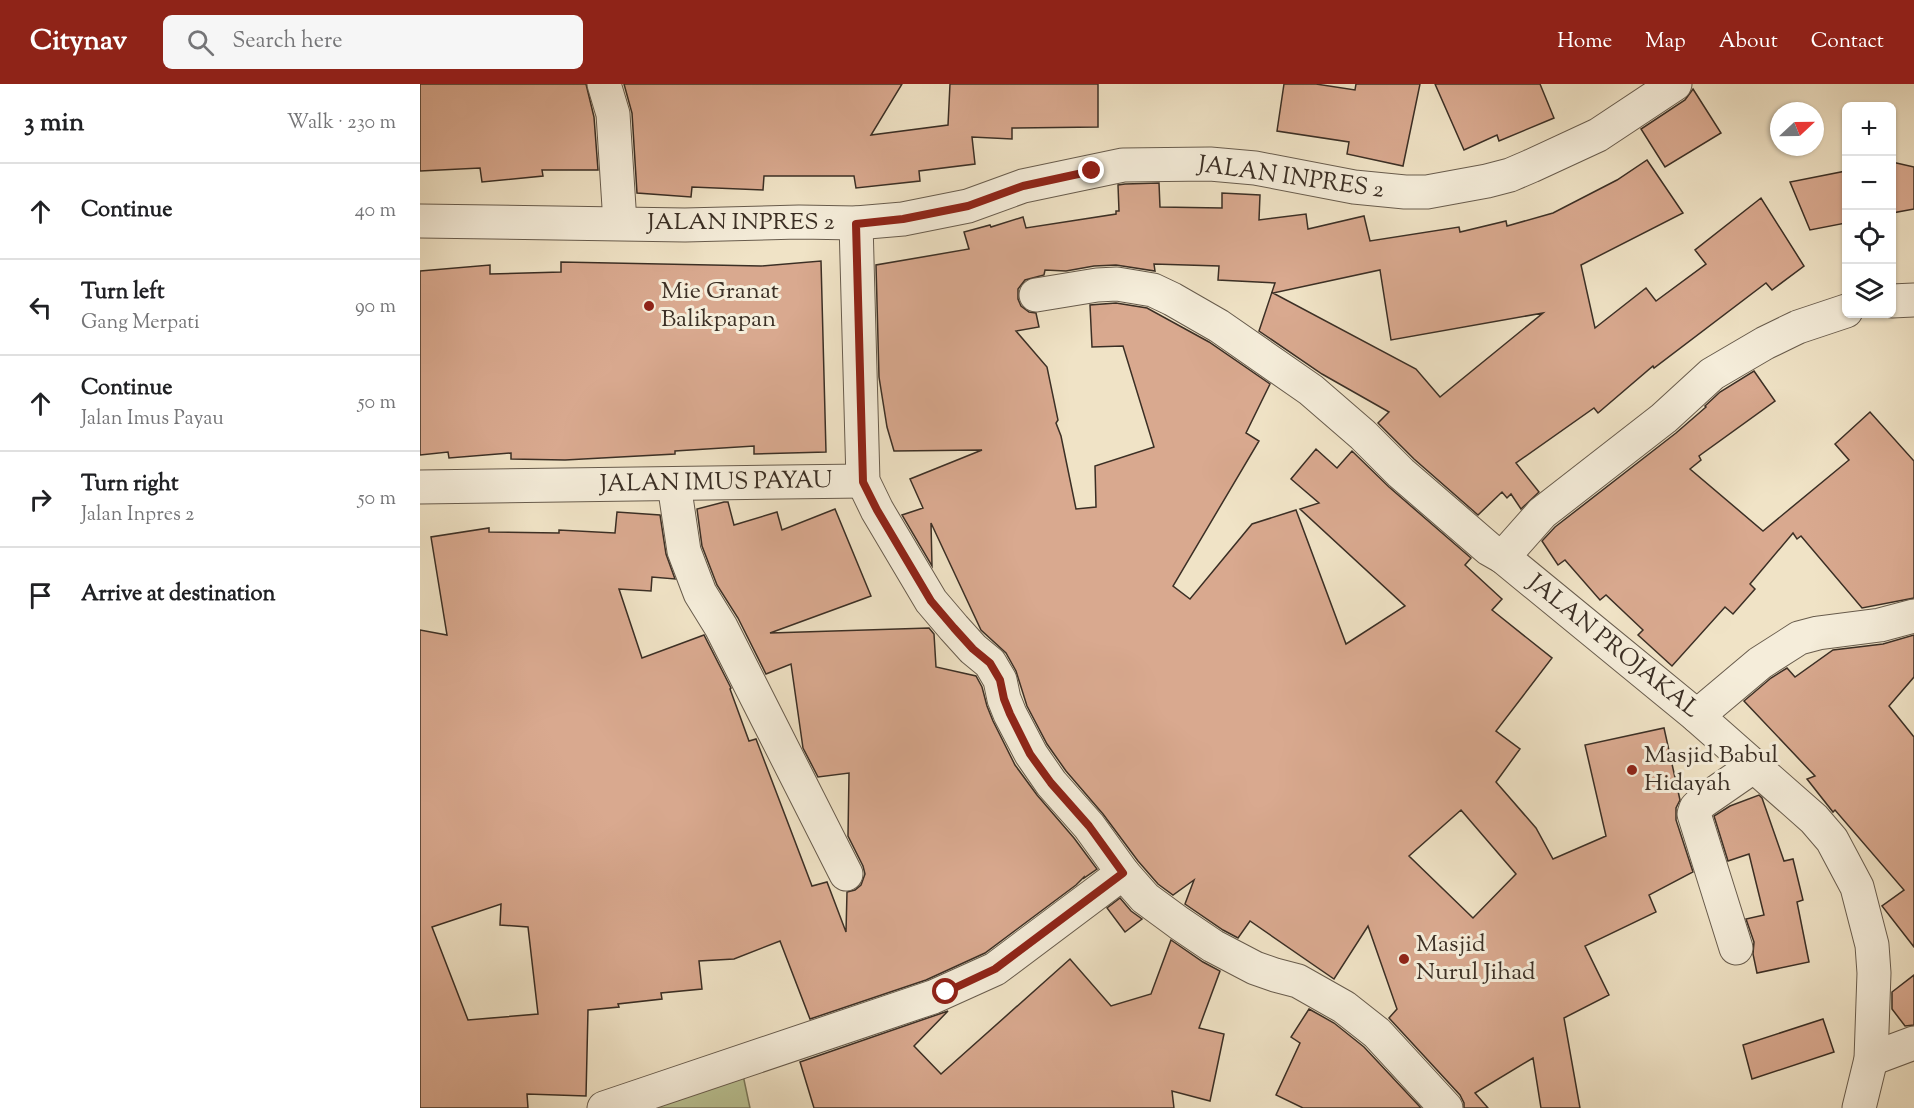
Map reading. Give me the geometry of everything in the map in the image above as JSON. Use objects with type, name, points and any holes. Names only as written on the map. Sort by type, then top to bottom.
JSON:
[{"type":"street","points":[[604,84],[612,114],[620,223]]},
{"type":"street","name":"JALAN INPRES 2","points":[[420,221],[856,224],[903,219],[968,206],[1023,186],[1123,165],[1210,164],[1255,168],[1353,188],[1405,192],[1449,189],[1487,181],[1531,166],[1598,135],[1675,84]]},
{"type":"street","name":"JALAN IMUS PAYAU","points":[[420,487],[863,482],[856,224]]},
{"type":"street","name":"JALAN PROJAKAL","points":[[1036,295],[1117,284],[1153,290],[1172,298],[1219,326],[1311,390],[1363,435],[1401,473],[1489,549],[1503,557],[1697,716],[1822,827],[1844,860],[1857,887],[1872,945],[1874,973],[1871,1059],[1859,1108]]},
{"type":"street","points":[[1896,302],[1914,300]]},
{"type":"street","points":[[1503,557],[1542,513],[1664,418],[1712,374],[1790,331],[1842,312]]},
{"type":"street","points":[[863,482],[931,601],[973,649],[990,663],[1000,680],[1010,714],[1030,754],[1145,898],[1213,946],[1255,968],[1298,981],[1352,1012],[1377,1033],[1446,1108]]},
{"type":"street","points":[[674,484],[684,550],[700,593],[721,627],[846,874]]},
{"type":"street","points":[[1697,716],[1760,663],[1799,638],[1818,633],[1881,625],[1914,616]]},
{"type":"street","points":[[1736,948],[1694,814],[1702,802],[1754,766]]},
{"type":"street","points":[[604,1108],[933,998],[973,980],[995,969],[1123,873]]},
{"type":"street","points":[[1871,1059],[1914,1043]]},
{"type":"green space","points":[[743,1075],[750,1108],[607,1108]]},
{"type":"building","points":[[420,84],[586,84],[594,117],[598,170],[542,170],[543,176],[482,182],[480,168],[420,171]]},
{"type":"building","points":[[624,84],[902,84],[871,135],[948,125],[950,84],[1098,84],[1098,127],[1012,128],[1012,139],[972,137],[975,164],[919,171],[920,181],[856,188],[854,176],[764,176],[763,190],[692,187],[691,197],[637,193],[632,113]]},
{"type":"building","points":[[1284,84],[1316,84],[1355,90],[1356,84],[1420,84],[1403,166],[1347,154],[1349,142],[1277,131]]},
{"type":"building","points":[[1435,84],[1540,84],[1554,118],[1499,141],[1497,135],[1464,150]]},
{"type":"building","points":[[1693,89],[1721,133],[1665,167],[1641,129],[1685,100]]},
{"type":"building","points":[[1647,160],[1683,213],[1581,265],[1595,328],[1646,288],[1656,301],[1706,264],[1695,250],[1761,198],[1804,266],[1772,290],[1766,283],[1654,368],[1653,366],[1598,413],[1594,408],[1516,463],[1539,492],[1521,509],[1511,494],[1507,498],[1502,492],[1478,515],[1414,459],[1378,423],[1389,412],[1322,374],[1259,331],[1275,283],[1218,280],[1219,266],[1154,264],[1155,271],[1116,265],[1066,271],[1045,270],[1044,275],[1025,280],[1018,289],[1021,306],[1029,312],[1036,313],[1039,327],[1016,331],[1047,367],[1058,420],[1056,423],[1061,436],[1076,509],[1096,507],[1095,466],[1154,447],[1123,346],[1092,347],[1090,305],[1116,303],[1147,308],[1209,342],[1270,384],[1246,433],[1259,441],[1173,586],[1190,599],[1252,524],[1296,510],[1346,644],[1405,606],[1300,509],[1319,503],[1291,479],[1316,449],[1337,468],[1352,451],[1389,487],[1471,558],[1465,565],[1502,599],[1492,610],[1552,658],[1496,731],[1520,749],[1496,782],[1536,828],[1553,859],[1606,836],[1585,745],[1664,728],[1680,800],[1676,808],[1676,820],[1693,872],[1649,895],[1656,912],[1585,946],[1609,995],[1564,1018],[1580,1108],[1541,1108],[1533,1058],[1475,1093],[1488,1108],[1464,1108],[1460,1095],[1389,1018],[1397,1009],[1368,926],[1334,979],[1250,921],[1238,938],[1223,930],[1185,904],[1194,880],[1173,895],[1158,884],[1066,771],[1047,744],[1027,706],[1016,671],[1006,653],[981,630],[931,523],[932,566],[902,515],[923,508],[910,479],[982,450],[894,451],[887,427],[879,377],[876,265],[969,249],[964,232],[990,225],[991,227],[1023,217],[1026,228],[1116,214],[1116,211],[1119,211],[1118,185],[1125,184],[1159,183],[1160,207],[1222,208],[1222,193],[1260,195],[1259,220],[1306,214],[1308,229],[1364,216],[1370,241],[1459,227],[1460,232],[1506,221],[1507,226],[1553,213],[1617,180]],"holes":[[[1380,270],[1391,340],[1543,313],[1440,397],[1416,369],[1273,293]],[[1461,810],[1516,874],[1473,918],[1409,856]]]},
{"type":"building","points":[[1896,163],[1914,167],[1914,209],[1896,212]]},
{"type":"building","points":[[1842,172],[1842,224],[1810,230],[1790,182]]},
{"type":"building","points":[[821,261],[826,452],[754,454],[754,446],[675,451],[675,454],[565,460],[511,459],[511,453],[449,458],[448,452],[420,455],[420,271],[490,265],[490,274],[561,272],[561,262],[761,266]]},
{"type":"building","points":[[1754,371],[1775,401],[1699,456],[1701,460],[1690,469],[1763,531],[1849,460],[1835,444],[1870,412],[1914,461],[1914,598],[1862,608],[1801,536],[1797,539],[1793,533],[1750,584],[1755,589],[1733,614],[1725,607],[1672,666],[1638,635],[1643,630],[1606,595],[1600,600],[1565,560],[1558,565],[1542,541],[1555,527],[1676,433],[1720,392]]},
{"type":"building","points":[[728,502],[734,525],[777,512],[782,530],[835,509],[871,596],[770,633],[929,628],[934,634],[936,667],[976,676],[993,721],[1015,765],[1097,869],[985,953],[926,980],[810,1019],[780,941],[734,959],[699,961],[702,989],[661,993],[662,999],[588,1010],[586,1096],[527,1094],[528,1108],[420,1108],[420,630],[447,635],[431,537],[489,528],[489,532],[559,533],[559,530],[615,533],[617,512],[660,515],[666,554],[675,579],[652,577],[651,591],[619,589],[642,658],[704,635],[731,688],[749,741],[756,739],[812,886],[827,882],[846,932],[847,892],[861,885],[865,874],[848,836],[849,773],[818,777],[803,748],[791,664],[766,674],[738,618],[717,585],[702,546],[697,509]],"holes":[[[501,904],[500,925],[528,927],[538,1014],[468,1020],[432,927]]]},
{"type":"building","points":[[1914,635],[1914,677],[1889,706],[1914,737],[1914,947],[1882,906],[1904,890],[1835,810],[1833,812],[1807,779],[1815,776],[1744,701],[1771,678],[1787,668],[1795,677],[1833,650],[1883,644]]},
{"type":"building","points":[[1759,795],[1784,861],[1793,859],[1803,900],[1797,902],[1809,962],[1757,973],[1753,954],[1754,942],[1746,919],[1764,915],[1749,854],[1728,861],[1714,816],[1730,806]]},
{"type":"building","points":[[1120,898],[1131,911],[1142,919],[1125,932],[1107,908]]},
{"type":"building","points":[[1171,940],[1220,971],[1199,1028],[1224,1034],[1210,1101],[1172,1091],[1174,1108],[814,1108],[800,1062],[948,1011],[914,1046],[941,1074],[1070,959],[1111,1006],[1151,994]]},
{"type":"building","points":[[1914,975],[1914,1025],[1905,1026],[1892,1009],[1892,992]]},
{"type":"building","points":[[1309,1009],[1334,1023],[1364,1047],[1421,1108],[1303,1108],[1276,1095],[1300,1043],[1291,1037]]},
{"type":"building","points":[[1823,1019],[1834,1052],[1752,1079],[1743,1045]]},
{"type":"place","name":"Mie Granat Balikpapan","points":[[649,306]]},
{"type":"place","name":"Masjid Babul Hidayah","points":[[1632,770]]},
{"type":"place","name":"Masjid Nurul Jihad","points":[[1404,959]]},
{"type":"route","points":[[946,992],[995,969],[1123,873],[1089,826],[1051,783],[1030,754],[1010,714],[1000,680],[990,663],[973,649],[931,601],[863,482],[856,224],[903,219],[968,206],[1023,186],[1092,171]]}]
